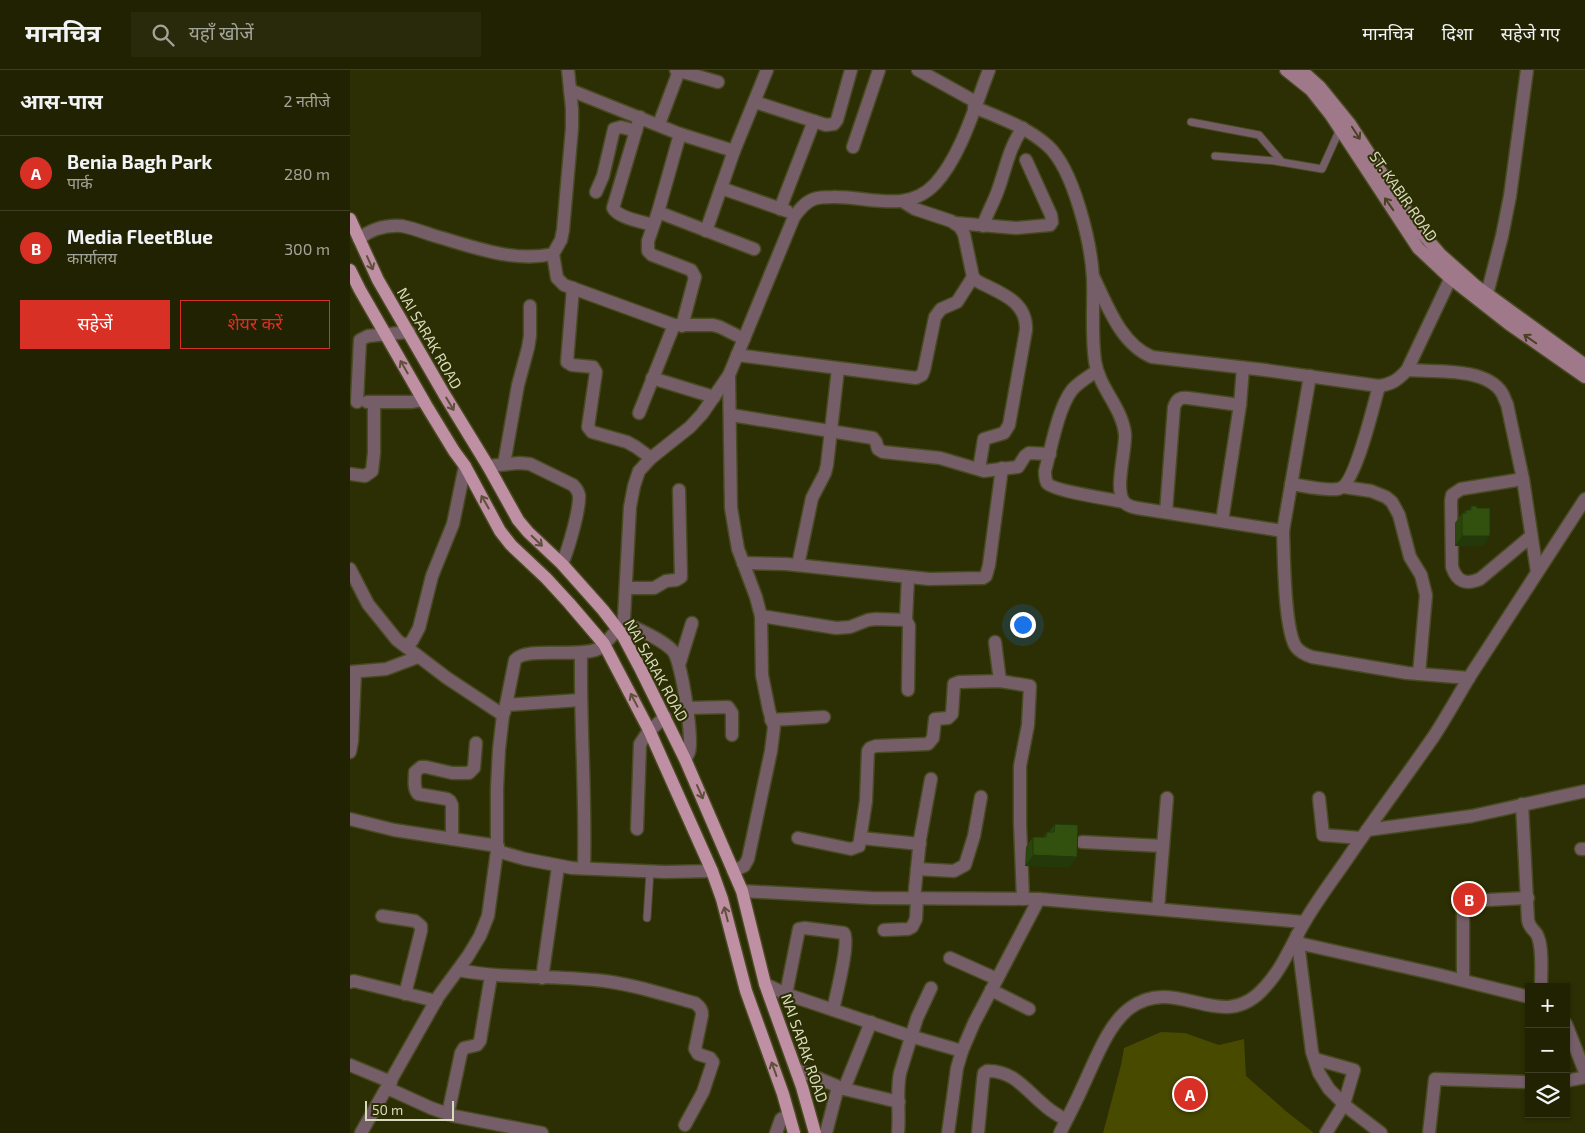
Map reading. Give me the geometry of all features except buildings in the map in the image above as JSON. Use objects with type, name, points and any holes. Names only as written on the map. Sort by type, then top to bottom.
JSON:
[{"type":"main road","name":"ST. KABIR ROAD","points":[[1286,70],[1311,90],[1340,130],[1418,248],[1487,294],[1585,365]]},
{"type":"main road","name":"ST. KABIR ROAD","points":[[1303,71],[1320,86],[1350,124],[1416,226],[1453,273],[1509,324],[1585,377]]},
{"type":"main road","name":"NAI SARAK ROAD","points":[[350,218],[378,280],[518,520],[562,564],[621,629],[686,759],[742,891],[765,984],[796,1069],[815,1133]]},
{"type":"main road","points":[[350,270],[423,400],[465,466],[500,531],[546,578],[604,644],[649,730],[712,872],[722,899],[746,991],[790,1115],[794,1133]]},
{"type":"street","points":[[568,70],[572,128],[564,222],[561,240],[553,254],[558,278],[564,285],[678,325],[713,325],[744,340]]},
{"type":"street","points":[[706,231],[734,151],[767,70]]},
{"type":"street","points":[[755,102],[814,122],[834,124],[837,120],[851,70]]},
{"type":"street","points":[[853,147],[879,70]]},
{"type":"street","points":[[918,70],[975,105],[1023,128],[1049,147],[1062,165],[1074,192],[1083,220],[1092,276],[1092,344],[1097,371],[1122,419],[1126,445],[1120,494],[1124,502],[1129,506],[1137,508],[1283,531]]},
{"type":"street","points":[[361,1133],[436,1001],[480,936],[488,916],[498,848],[497,789],[499,749],[515,660],[518,656],[529,653],[581,654],[600,648],[621,629],[626,588],[630,507],[639,471],[651,458],[690,427],[729,375],[796,215],[803,206],[814,199],[828,197],[902,201],[913,199],[924,193],[934,184],[954,158],[989,70]]},
{"type":"street","points":[[1487,294],[1510,196],[1527,70]]},
{"type":"street","points":[[659,124],[677,71],[718,82]]},
{"type":"street","points":[[570,90],[680,134],[734,151]]},
{"type":"street","points":[[640,117],[613,208],[620,215],[653,225]]},
{"type":"street","points":[[780,209],[814,122]]},
{"type":"street","points":[[596,192],[603,176],[614,129],[621,127],[636,131]]},
{"type":"street","points":[[983,226],[989,206],[998,191],[1012,144],[1023,128]]},
{"type":"street","points":[[639,413],[652,378],[678,325],[694,277],[691,270],[652,255],[648,251],[648,241],[680,134]]},
{"type":"street","points":[[902,201],[915,209],[956,223],[1034,228],[1046,226],[1052,222],[1051,215],[1026,160]]},
{"type":"street","points":[[721,188],[796,215]]},
{"type":"street","points":[[658,212],[754,249]]},
{"type":"street","points":[[956,223],[964,234],[972,277],[1010,298],[1020,307],[1026,319],[1026,330],[1009,425],[1004,433],[984,439],[979,469]]},
{"type":"street","points":[[359,239],[376,228],[403,226],[480,249],[526,257],[553,254]]},
{"type":"street","points":[[1092,276],[1116,322],[1130,343],[1140,352],[1152,357],[1379,386],[1398,380],[1407,370],[1453,273]]},
{"type":"street","points":[[737,356],[910,378],[919,377],[924,370],[935,317],[942,309],[956,302],[972,277]]},
{"type":"street","points":[[572,288],[567,362],[572,365],[593,367],[596,372],[588,427],[592,432],[636,447],[651,458]]},
{"type":"street","points":[[504,464],[518,385],[530,336],[530,306]]},
{"type":"street","points":[[408,332],[363,337],[360,340],[354,402],[411,402],[423,400]]},
{"type":"street","points":[[1222,521],[1240,405],[1243,368]]},
{"type":"street","points":[[798,565],[812,498],[827,465],[838,369]]},
{"type":"street","points":[[1407,370],[1468,373],[1492,384],[1502,392],[1507,404],[1522,478],[1536,572]]},
{"type":"street","points":[[1097,371],[1081,382],[1071,392],[1065,402],[1050,454],[1046,471],[1046,482],[1060,490],[1124,502]]},
{"type":"street","points":[[729,375],[732,508],[736,541],[762,616],[762,675],[774,736],[748,859],[739,869],[733,871]]},
{"type":"street","points":[[1310,376],[1283,531],[1288,622],[1291,637],[1296,647],[1304,654],[1312,657],[1419,674],[1469,678]]},
{"type":"street","points":[[652,378],[714,397]]},
{"type":"street","points":[[1291,484],[1338,490],[1344,487],[1352,473],[1379,386]]},
{"type":"street","points":[[1166,512],[1176,401],[1188,398],[1240,405]]},
{"type":"street","points":[[350,474],[365,476],[372,471],[374,402]]},
{"type":"street","points":[[731,415],[873,438],[878,449],[883,452],[940,458],[989,471],[1019,467],[1025,456],[1029,453],[1050,454]]},
{"type":"street","points":[[488,466],[530,464],[573,485],[578,490],[579,500],[576,514],[562,564]]},
{"type":"street","points":[[405,646],[412,641],[419,628],[432,576],[452,524],[465,466]]},
{"type":"street","points":[[743,563],[798,565],[908,577],[979,579],[986,576],[989,565],[1002,468]]},
{"type":"street","points":[[1522,478],[1461,489],[1452,495],[1452,567],[1454,574],[1465,582],[1480,579],[1530,537]]},
{"type":"street","points":[[1344,487],[1371,491],[1386,497],[1392,502],[1399,515],[1410,557],[1421,575],[1426,595],[1419,674]]},
{"type":"street","points":[[626,588],[654,588],[666,581],[676,580],[681,577],[679,490]]},
{"type":"street","points":[[1060,1133],[1103,1044],[1117,1020],[1130,1008],[1145,1000],[1162,996],[1180,998],[1222,1008],[1232,1008],[1244,1005],[1267,986],[1297,939],[1304,922],[1434,735],[1536,572],[1585,499]]},
{"type":"street","points":[[352,577],[368,604],[397,640],[447,678],[505,710],[580,700]]},
{"type":"street","points":[[908,577],[906,620],[909,626],[908,690]]},
{"type":"street","points":[[762,616],[836,628],[850,627],[876,619],[906,620]]},
{"type":"street","points":[[679,665],[692,623]]},
{"type":"street","points":[[621,629],[655,638],[672,650],[677,657],[690,738],[689,753],[686,759]]},
{"type":"street","points":[[995,642],[1000,681]]},
{"type":"street","points":[[581,654],[580,700],[585,828],[584,868]]},
{"type":"street","points":[[350,752],[352,741],[353,672],[386,668],[418,657]]},
{"type":"street","points":[[798,838],[851,849],[859,846],[866,801],[868,751],[876,746],[928,744],[933,738],[935,719],[948,718],[952,714],[954,684],[959,682],[1000,681],[1030,686],[1028,725],[1020,774],[1023,899]]},
{"type":"street","points":[[686,708],[728,707],[732,713],[732,735]]},
{"type":"street","points":[[637,828],[639,752],[643,737],[665,717]]},
{"type":"street","points":[[771,720],[824,717]]},
{"type":"street","points":[[452,840],[452,806],[450,801],[418,794],[414,786],[416,772],[421,767],[426,767],[452,773],[468,774],[474,768],[476,743]]},
{"type":"street","points":[[884,930],[908,929],[912,927],[916,919],[917,869],[931,779]]},
{"type":"street","points":[[1319,798],[1323,835],[1364,834],[1472,816],[1585,791]]},
{"type":"street","points":[[917,869],[954,871],[965,865],[974,836],[981,797]]},
{"type":"street","points":[[1158,909],[1167,798]]},
{"type":"street","points":[[1522,804],[1529,926],[1536,932],[1540,943],[1541,983]]},
{"type":"street","points":[[350,819],[394,830],[498,848],[558,867],[712,872]]},
{"type":"street","points":[[861,838],[920,844]]},
{"type":"street","points":[[1082,842],[1163,846]]},
{"type":"street","points":[[542,978],[558,867]]},
{"type":"street","points":[[742,891],[915,899],[1039,899],[1304,922]]},
{"type":"street","points":[[1463,980],[1463,904],[1467,901],[1528,898]]},
{"type":"street","points":[[949,1133],[957,1068],[962,1051],[974,1023],[1039,899]]},
{"type":"street","points":[[382,916],[416,921],[421,926],[405,994]]},
{"type":"street","points":[[786,994],[798,929],[805,928],[844,933],[846,938],[845,949],[833,1010]]},
{"type":"street","points":[[1297,939],[1525,996]]},
{"type":"street","points":[[1297,939],[1307,1016],[1319,1073],[1329,1089],[1344,1104],[1382,1133]]},
{"type":"street","points":[[950,958],[994,984],[1029,1009]]},
{"type":"street","points":[[458,970],[491,976],[594,980],[617,983],[644,988],[695,1003],[702,1010],[695,1049],[698,1054],[710,1058],[713,1062],[703,1092],[685,1125]]},
{"type":"street","points":[[448,1114],[461,1053],[464,1048],[474,1046],[480,1041],[491,976]]},
{"type":"street","points":[[350,982],[354,981],[436,1001]]},
{"type":"street","points":[[765,984],[786,994],[833,1010],[962,1051]]},
{"type":"street","points":[[898,1133],[900,1115],[898,1082],[910,1036],[931,988]]},
{"type":"street","points":[[826,1133],[841,1088],[871,1022]]},
{"type":"street","points":[[1568,1028],[1585,1072]]},
{"type":"street","points":[[1315,1059],[1354,1070],[1344,1104],[1326,1133]]},
{"type":"street","points":[[350,1065],[448,1114],[483,1128],[542,1133]]},
{"type":"street","points":[[796,1069],[841,1088],[898,1102]]},
{"type":"street","points":[[978,1133],[984,1073],[987,1070],[997,1071],[1022,1083],[1045,1106],[1066,1120]]},
{"type":"street","points":[[1570,1080],[1585,1076]]},
{"type":"street","points":[[1429,1133],[1435,1078],[1525,1082]]},
{"type":"street","points":[[776,1133],[781,1119],[790,1115]]},
{"type":"lane","points":[[1191,122],[1259,135],[1282,162]]},
{"type":"lane","points":[[1215,156],[1282,162],[1322,169],[1340,130]]},
{"type":"lane","points":[[647,918],[650,871]]},
{"type":"shaded area","points":[[1161,1032],[1185,1033],[1219,1045],[1244,1039],[1246,1076],[1314,1133],[1103,1133],[1124,1048]]},
{"type":"place","name":"Media FleetBlue","points":[[1469,899]]},
{"type":"place","name":"Benia Bagh Park","points":[[1190,1094]]}]
